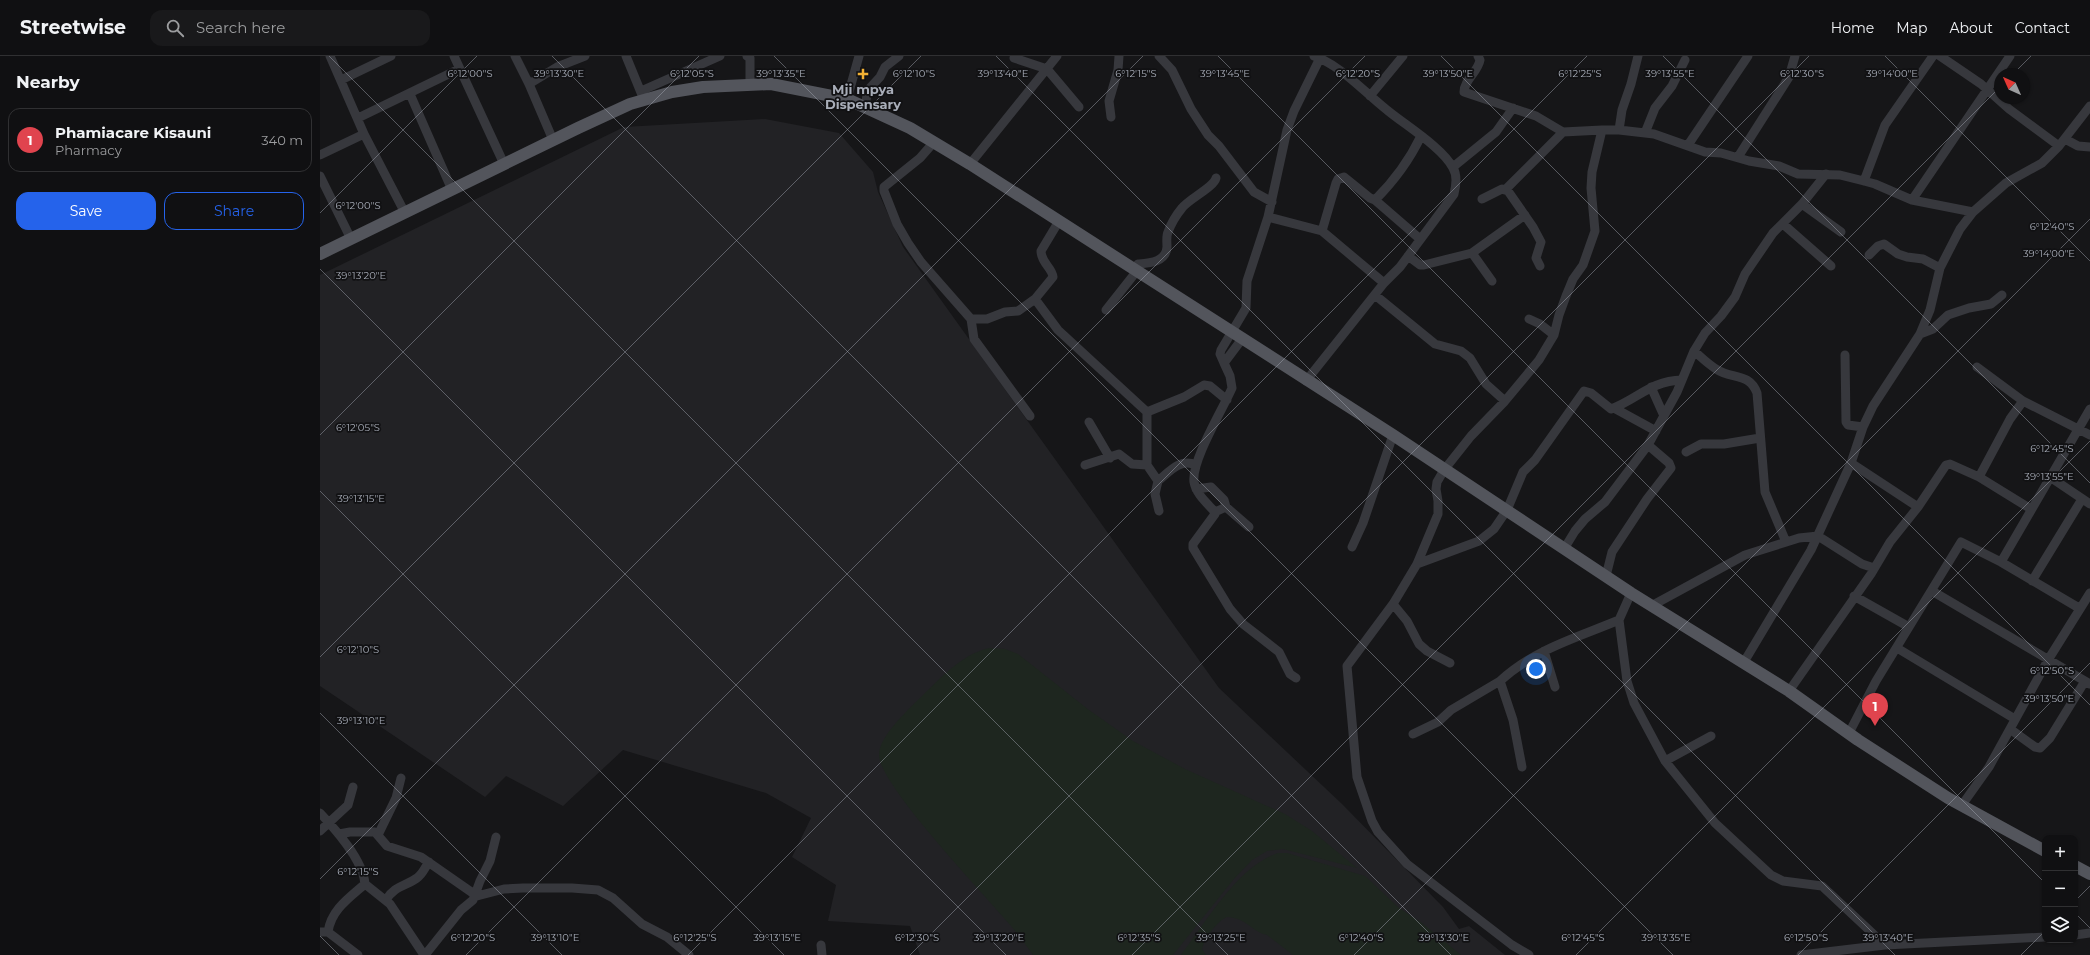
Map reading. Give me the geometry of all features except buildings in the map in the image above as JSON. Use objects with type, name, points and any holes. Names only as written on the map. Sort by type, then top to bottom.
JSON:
[{"type":"main road","points":[[320,254],[642,95],[703,87],[750,84],[792,87],[847,99],[865,106],[934,142],[970,164],[1306,381],[1393,435],[1631,593],[1653,605],[1789,691],[1849,734],[1948,798],[2042,849]]},
{"type":"main road","points":[[2078,868],[2090,874]]},
{"type":"street","points":[[330,56],[364,134],[405,213]]},
{"type":"street","points":[[341,80],[391,56]]},
{"type":"street","points":[[454,56],[504,164]]},
{"type":"street","points":[[515,56],[530,84],[553,140]]},
{"type":"street","points":[[530,84],[557,67],[585,56]]},
{"type":"street","points":[[626,56],[642,95],[720,56]]},
{"type":"street","points":[[847,99],[859,56]]},
{"type":"street","points":[[865,106],[868,90],[880,77],[885,67],[899,56]]},
{"type":"street","points":[[970,164],[1057,56]]},
{"type":"street","points":[[1111,117],[1109,101],[1118,70],[1119,56]]},
{"type":"street","points":[[1159,56],[1172,70],[1191,109],[1208,135],[1219,146],[1254,192],[1272,202]]},
{"type":"street","points":[[1370,96],[1403,56]]},
{"type":"street","points":[[1478,56],[1480,60],[1479,66],[1464,87],[1464,92],[1536,116],[1563,132],[1602,130],[1646,132],[1705,152],[1738,157],[1779,166],[1798,174],[1826,174],[1864,181],[1875,184],[1912,200],[1973,212]]},
{"type":"street","points":[[1619,130],[1622,110],[1631,84],[1638,56]]},
{"type":"street","points":[[1688,145],[1748,56]]},
{"type":"street","points":[[1738,157],[1789,77],[1795,56]]},
{"type":"street","points":[[1864,181],[1885,125],[1933,56]]},
{"type":"street","points":[[1940,56],[2062,143],[2090,147]]},
{"type":"street","points":[[1912,200],[1988,91],[2010,56]]},
{"type":"street","points":[[750,57],[750,84]]},
{"type":"street","points":[[1215,512],[1196,489],[1194,481],[1196,465],[1232,388],[1230,376],[1220,354],[1231,332],[1246,308],[1247,281],[1272,202],[1287,130],[1317,57],[1346,76],[1434,146],[1453,167],[1456,183],[1454,194],[1408,256],[1384,283],[1306,381]]},
{"type":"street","points":[[1014,58],[1047,69],[1078,107]]},
{"type":"street","points":[[1646,132],[1655,108],[1672,86],[1686,60]]},
{"type":"street","points":[[358,118],[459,69]]},
{"type":"street","points":[[410,94],[452,190]]},
{"type":"street","points":[[1744,662],[1818,536],[1851,463],[1863,427],[1888,382],[1920,334],[1930,310],[1940,268],[1960,229],[1973,212],[2006,183],[2042,163],[2062,143],[2090,106]]},
{"type":"street","points":[[1453,167],[1496,132],[1513,108]]},
{"type":"street","points":[[1529,955],[1512,945],[1407,864],[1384,840],[1372,821],[1357,777],[1347,666],[1393,604],[1417,564],[1438,514],[1436,489],[1437,482],[1444,470],[1471,436],[1505,401],[1539,360],[1554,335],[1566,296],[1573,279],[1583,265],[1595,231],[1591,188],[1592,172],[1602,130]]},
{"type":"street","points":[[1482,199],[1505,190],[1563,132]]},
{"type":"street","points":[[320,155],[364,134]]},
{"type":"street","points":[[1375,200],[1415,149],[1421,136]]},
{"type":"street","points":[[934,142],[920,158],[884,187],[884,191],[897,224],[908,243],[921,262],[971,319],[974,339],[1030,416]]},
{"type":"street","points":[[1564,549],[1574,531],[1584,519],[1605,502],[1648,445],[1682,380],[1694,351],[1705,333],[1721,316],[1735,297],[1745,274],[1773,233],[1802,204],[1826,174]]},
{"type":"street","points":[[320,176],[351,239]]},
{"type":"street","points":[[1322,231],[1338,178],[1344,177],[1370,198],[1375,200],[1420,239]]},
{"type":"street","points":[[1152,282],[1152,278],[1138,264],[1156,262],[1162,257],[1167,250],[1168,232],[1182,209],[1188,202],[1213,184],[1216,178]]},
{"type":"street","points":[[1505,190],[1508,191],[1525,215],[1541,242],[1536,258],[1540,266]]},
{"type":"street","points":[[1802,204],[1841,232]]},
{"type":"street","points":[[1408,256],[1420,265],[1424,265],[1472,253],[1525,215]]},
{"type":"street","points":[[1268,217],[1322,231],[1384,283]]},
{"type":"street","points":[[971,319],[987,319],[1005,312],[1018,311],[1035,298],[1054,277],[1053,273],[1044,264],[1041,251],[1059,221]]},
{"type":"street","points":[[1783,224],[1831,266]]},
{"type":"street","points":[[1869,255],[1878,246],[1884,244],[1898,254],[1906,257],[1923,259],[1940,268]]},
{"type":"street","points":[[1472,253],[1492,281]]},
{"type":"street","points":[[1106,310],[1136,272]]},
{"type":"street","points":[[1375,295],[1435,344],[1461,351],[1470,358],[1486,384],[1505,401]]},
{"type":"street","points":[[1920,334],[1933,329],[1948,316],[1963,310],[1991,304],[2002,295]]},
{"type":"street","points":[[1035,298],[1058,330],[1147,412],[1148,466],[1158,481]]},
{"type":"street","points":[[1529,319],[1545,327],[1554,335]]},
{"type":"street","points":[[1224,363],[1242,339]]},
{"type":"street","points":[[1694,351],[1716,369],[1728,375],[1749,380],[1754,384],[1757,393],[1765,492],[1786,542]]},
{"type":"street","points":[[1845,355],[1846,422],[1848,425],[1863,427]]},
{"type":"street","points":[[1977,367],[2023,401],[2090,435]]},
{"type":"street","points":[[1417,564],[1479,541],[1494,529],[1507,510],[1523,472],[1535,460],[1584,391],[1591,392],[1609,409],[1614,408],[1651,387],[1671,380],[1682,380]]},
{"type":"street","points":[[1147,412],[1184,397],[1204,385],[1210,386],[1227,400]]},
{"type":"street","points":[[1651,387],[1664,416]]},
{"type":"street","points":[[1979,477],[2010,419],[2023,401]]},
{"type":"street","points":[[1614,408],[1656,431]]},
{"type":"street","points":[[2001,562],[2090,409]]},
{"type":"street","points":[[1089,422],[1110,458]]},
{"type":"street","points":[[1352,547],[1363,523],[1393,435]]},
{"type":"street","points":[[1686,452],[1701,444],[1724,444],[1760,438]]},
{"type":"street","points":[[1606,576],[1612,552],[1647,499],[1671,468],[1669,463],[1648,445]]},
{"type":"street","points":[[1085,465],[1119,454],[1132,464],[1148,466]]},
{"type":"street","points":[[1159,511],[1155,494],[1158,481],[1183,462],[1189,462],[1196,465]]},
{"type":"street","points":[[1851,463],[1918,507]]},
{"type":"street","points":[[1789,691],[1874,568],[1900,527],[1918,507],[1948,464],[1979,477],[2031,509]]},
{"type":"street","points":[[2050,477],[2090,504]]},
{"type":"street","points":[[1196,489],[1211,487],[1224,500],[1226,507],[1249,527]]},
{"type":"street","points":[[2032,581],[2082,499]]},
{"type":"street","points":[[1226,507],[1215,512],[1211,522],[1193,544],[1195,555],[1230,609],[1243,624],[1279,652],[1290,674],[1296,678]]},
{"type":"street","points":[[1653,605],[1745,555],[1786,542],[1818,536],[1862,564],[1874,568]]},
{"type":"street","points":[[1849,734],[1896,648],[1961,542],[2001,562],[2080,608]]},
{"type":"street","points":[[1932,591],[2088,683],[2050,738],[2040,748],[2035,747],[2010,729]]},
{"type":"street","points":[[1962,805],[1989,767],[2048,660],[2090,592]]},
{"type":"street","points":[[1631,593],[1619,620],[1627,681],[1634,703],[1665,761],[1715,824],[1771,875],[1783,881],[1822,886],[1885,945]]},
{"type":"street","points":[[1854,596],[1909,627]]},
{"type":"street","points":[[1393,604],[1407,621],[1419,644],[1427,651],[1450,663]]},
{"type":"street","points":[[1413,734],[1438,722],[1451,710],[1500,681],[1522,662],[1544,651],[1619,620]]},
{"type":"street","points":[[1896,648],[2015,719]]},
{"type":"street","points":[[1544,651],[1555,687]]},
{"type":"street","points":[[1500,681],[1513,720],[1522,767]]},
{"type":"street","points":[[1665,761],[1711,736]]},
{"type":"street","points":[[378,834],[396,798],[400,778]]},
{"type":"street","points":[[320,831],[348,805],[353,787]]},
{"type":"street","points":[[320,813],[339,834],[361,870],[364,876],[365,884],[386,900],[425,955],[475,896],[480,881],[490,861],[496,837]]},
{"type":"street","points":[[339,834],[362,832],[378,834],[387,846],[421,857],[430,862],[475,896],[479,897],[504,889],[572,888],[598,890],[613,898],[642,924],[667,937],[689,955]]},
{"type":"street","points":[[386,900],[390,893],[398,886],[418,878],[430,862]]},
{"type":"street","points":[[358,955],[322,932],[337,909],[365,884]]},
{"type":"street","points":[[2078,935],[2090,933]]},
{"type":"street","points":[[1801,955],[1885,945],[2042,937]]},
{"type":"street","points":[[821,945],[822,955]]},
{"type":"shaded area","points":[[765,119],[839,133],[873,172],[878,192],[903,247],[1219,688],[1342,804],[1443,907],[1459,929],[1469,926],[1505,955],[920,955],[910,926],[828,921],[836,885],[792,857],[811,818],[766,793],[623,750],[563,806],[506,776],[485,797],[320,686],[320,275],[624,127]]},
{"type":"shaded area","points":[[989,648],[1005,649],[1018,654],[1089,710],[1133,741],[1185,769],[1285,814],[1312,831],[1357,868],[1283,849],[1267,851],[1252,860],[1233,880],[1173,955],[1033,955],[1014,929],[914,814],[883,769],[879,754],[880,747],[894,725],[935,684],[951,669],[969,656]]},
{"type":"shaded area","points":[[1278,853],[1287,853],[1365,876],[1399,908],[1422,923],[1461,955],[1293,955],[1267,935],[1257,931],[1240,920],[1227,917],[1215,926],[1206,940],[1202,949],[1206,955],[1181,955],[1236,882],[1263,860]]},
{"type":"place","name":"Mji mpya Dispensary","points":[[863,74]]},
{"type":"place","name":"Phamiacare Kisauni","points":[[1875,726]]}]
